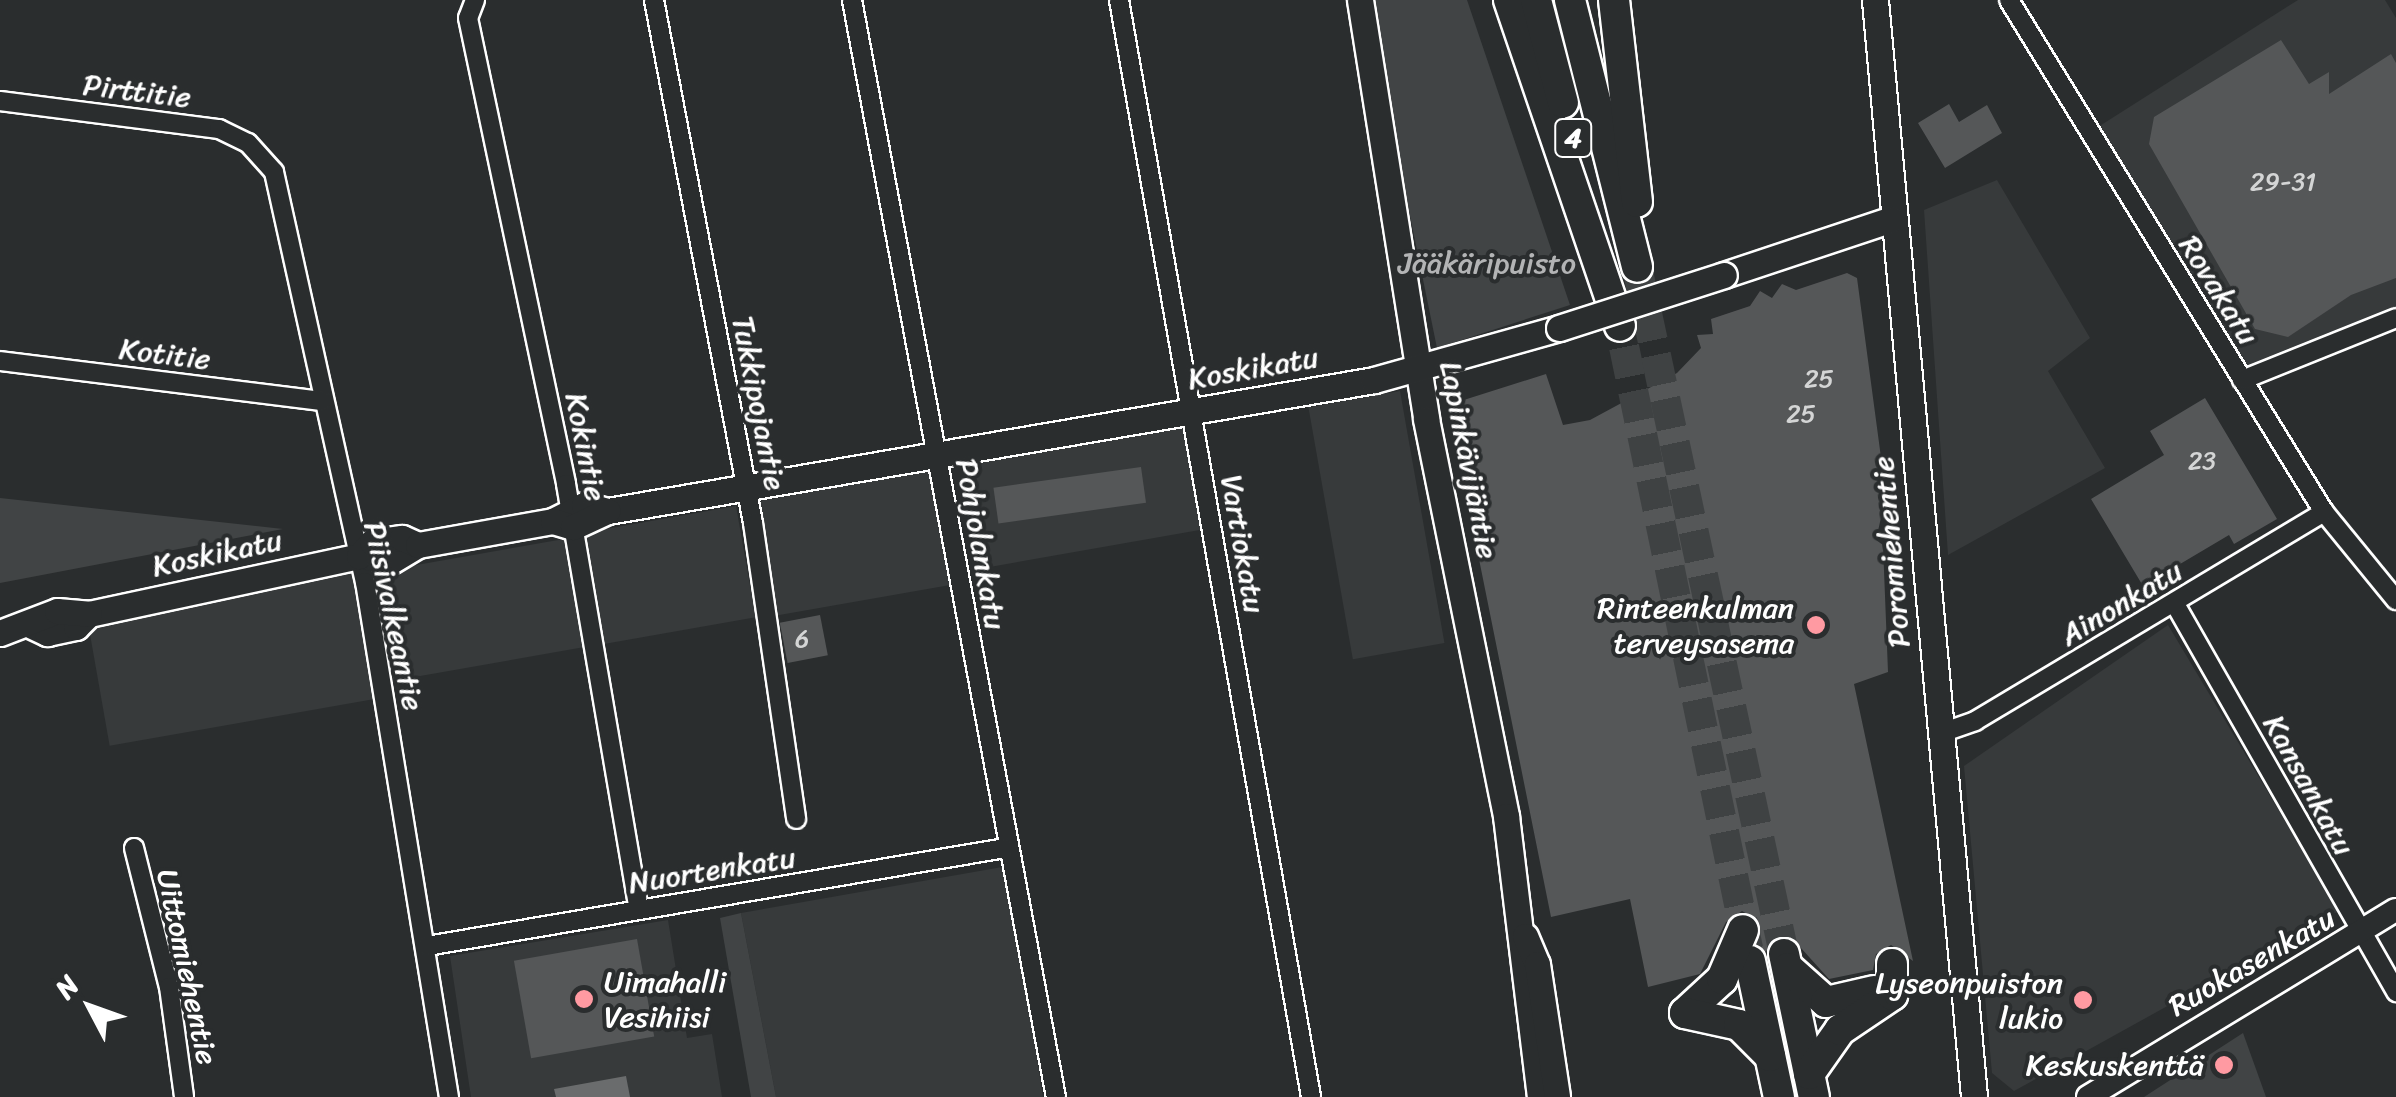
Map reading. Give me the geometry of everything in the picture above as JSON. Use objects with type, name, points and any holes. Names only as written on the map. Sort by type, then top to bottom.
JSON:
[{"type":"highway","points":[[1508,0],[1620,326]]},
{"type":"highway","name":"4","points":[[1536,0],[1630,270]]},
{"type":"highway","name":"4","points":[[1570,0],[1630,270]]},
{"type":"highway","points":[[1614,0],[1630,270]]},
{"type":"highway","points":[[1743,930],[1722,979],[1685,1013],[1739,1025],[1770,1056]]},
{"type":"highway","points":[[1785,960],[1816,999],[1838,1005],[1874,990],[1892,964],[1892,994],[1840,1030],[1811,1086],[1785,960]]},
{"type":"highway","points":[[1750,961],[1779,1097]]},
{"type":"main road","name":"Lapinkävijäntie","points":[[1360,0],[1417,368],[1523,932],[1537,964],[1557,1097]]},
{"type":"main road","name":"Poromiehentie","points":[[1875,0],[1974,1097]]},
{"type":"main road","name":"Koskikatu","points":[[0,634],[32,626],[60,630],[89,614],[359,556],[391,562],[418,546],[565,518],[939,458],[1417,368],[1559,328],[1892,219]]},
{"type":"main road","name":"Lapinkävijäntie","points":[[1523,932],[1520,968],[1540,1097]]},
{"type":"street","name":"Kokintie","points":[[476,0],[468,18],[639,909]]},
{"type":"street","name":"Tukkipojantie","points":[[654,0],[746,488],[796,819]]},
{"type":"street","name":"Pohjolankatu","points":[[852,0],[939,458],[1006,848],[1056,1097]]},
{"type":"street","name":"Vartiokatu","points":[[1119,0],[1311,1097]]},
{"type":"street","name":"Rovakatu","points":[[2009,0],[2324,512],[2396,600]]},
{"type":"street","name":"Pirttitie","points":[[0,102],[219,129],[260,154]]},
{"type":"street","name":"Piisivalkeantie","points":[[260,154],[282,191],[323,400],[359,556],[427,946],[449,1097]]},
{"type":"street","points":[[2242,380],[2396,318]]},
{"type":"street","name":"Kotitie","points":[[0,361],[323,400]]},
{"type":"street","name":"Ainonkatu","points":[[1941,733],[2175,604],[2324,512]]},
{"type":"street","name":"Kansankatu","points":[[2175,604],[2396,992]]},
{"type":"street","name":"Uittomiehentie","points":[[134,848],[169,987],[184,1097]]},
{"type":"street","name":"Nuortenkatu","points":[[427,946],[1006,848]]},
{"type":"street","name":"Ruokasenkatu","points":[[2088,1097],[2396,910]]},
{"type":"shaded area","points":[[2298,0],[2385,0],[2396,18],[2396,311],[2248,369],[2098,127]]},
{"type":"shaded area","points":[[1997,180],[2090,338],[2048,371],[2105,468],[1948,555],[1924,210]]},
{"type":"shaded area","points":[[1400,391],[1444,643],[1353,659],[1308,407]]},
{"type":"shaded area","points":[[1190,425],[1208,528],[983,568],[964,465]]},
{"type":"shaded area","points":[[940,469],[960,583],[778,615],[758,501]]},
{"type":"shaded area","points":[[736,506],[756,617],[604,644],[584,533]]},
{"type":"shaded area","points":[[564,539],[583,647],[393,681],[374,573]]},
{"type":"shaded area","points":[[352,571],[375,699],[110,746],[87,618]]},
{"type":"shaded area","points":[[2168,625],[2339,911],[2014,1091],[1992,1073],[1964,766]]},
{"type":"shaded area","points":[[1008,866],[1043,1097],[776,1097],[741,913]]},
{"type":"shaded area","points":[[668,920],[687,1038],[712,1034],[722,1097],[471,1097],[450,956]]},
{"type":"shaded area","points":[[626,1076],[630,1097],[556,1097],[554,1089]]},
{"type":"green space","name":"Jääkäripuisto","points":[[1366,0],[1467,0],[1570,305],[1437,348]]},
{"type":"green space","points":[[0,498],[283,529],[0,583]]},
{"type":"green space","points":[[741,913],[776,1097],[751,1097],[720,918]]},
{"type":"green space","name":"Keskuskenttä","points":[[2243,1033],[2266,1097],[2144,1097]]},
{"type":"building","points":[[2281,40],[2309,84],[2329,72],[2329,94],[2391,54],[2396,63],[2396,278],[2351,295],[2288,337],[2255,329],[2149,144],[2154,117]]},
{"type":"building","points":[[1949,104],[1959,122],[1987,105],[2002,133],[1945,168],[1918,123]]},
{"type":"building","points":[[1847,273],[1857,278],[1886,495],[1876,540],[1883,545],[1888,672],[1854,684],[1913,961],[1891,945],[1876,954],[1873,970],[1829,979],[1791,937],[1772,939],[1766,952],[1757,944],[1758,920],[1742,911],[1726,922],[1700,974],[1648,987],[1630,899],[1551,917],[1448,405],[1546,374],[1563,425],[1590,420],[1677,373],[1701,348],[1697,335],[1713,334],[1711,319],[1750,306],[1760,291],[1772,298],[1782,284],[1796,290]]},
{"type":"building","points":[[2205,398],[2277,519],[2234,544],[2229,535],[2143,586],[2091,499],[2164,455],[2150,431]]},
{"type":"building","points":[[1141,467],[1146,503],[998,523],[993,488]]},
{"type":"building","points":[[820,615],[828,655],[788,663],[780,623]]},
{"type":"building","name":"Uimahalli Vesihiisi","points":[[637,939],[654,1036],[531,1058],[514,961]]},
{"type":"tunnel","points":[[1637,267],[1784,954]]},
{"type":"tunnel","points":[[1615,303],[1749,953]]},
{"type":"place","name":"Rinteenkulman terveysasema","points":[[1816,625]]},
{"type":"place","name":"Uimahalli Vesihiisi","points":[[584,999]]},
{"type":"place","name":"Lyseonpuiston lukio","points":[[2083,1000]]},
{"type":"place","name":"Keskuskenttä","points":[[2224,1065]]}]
